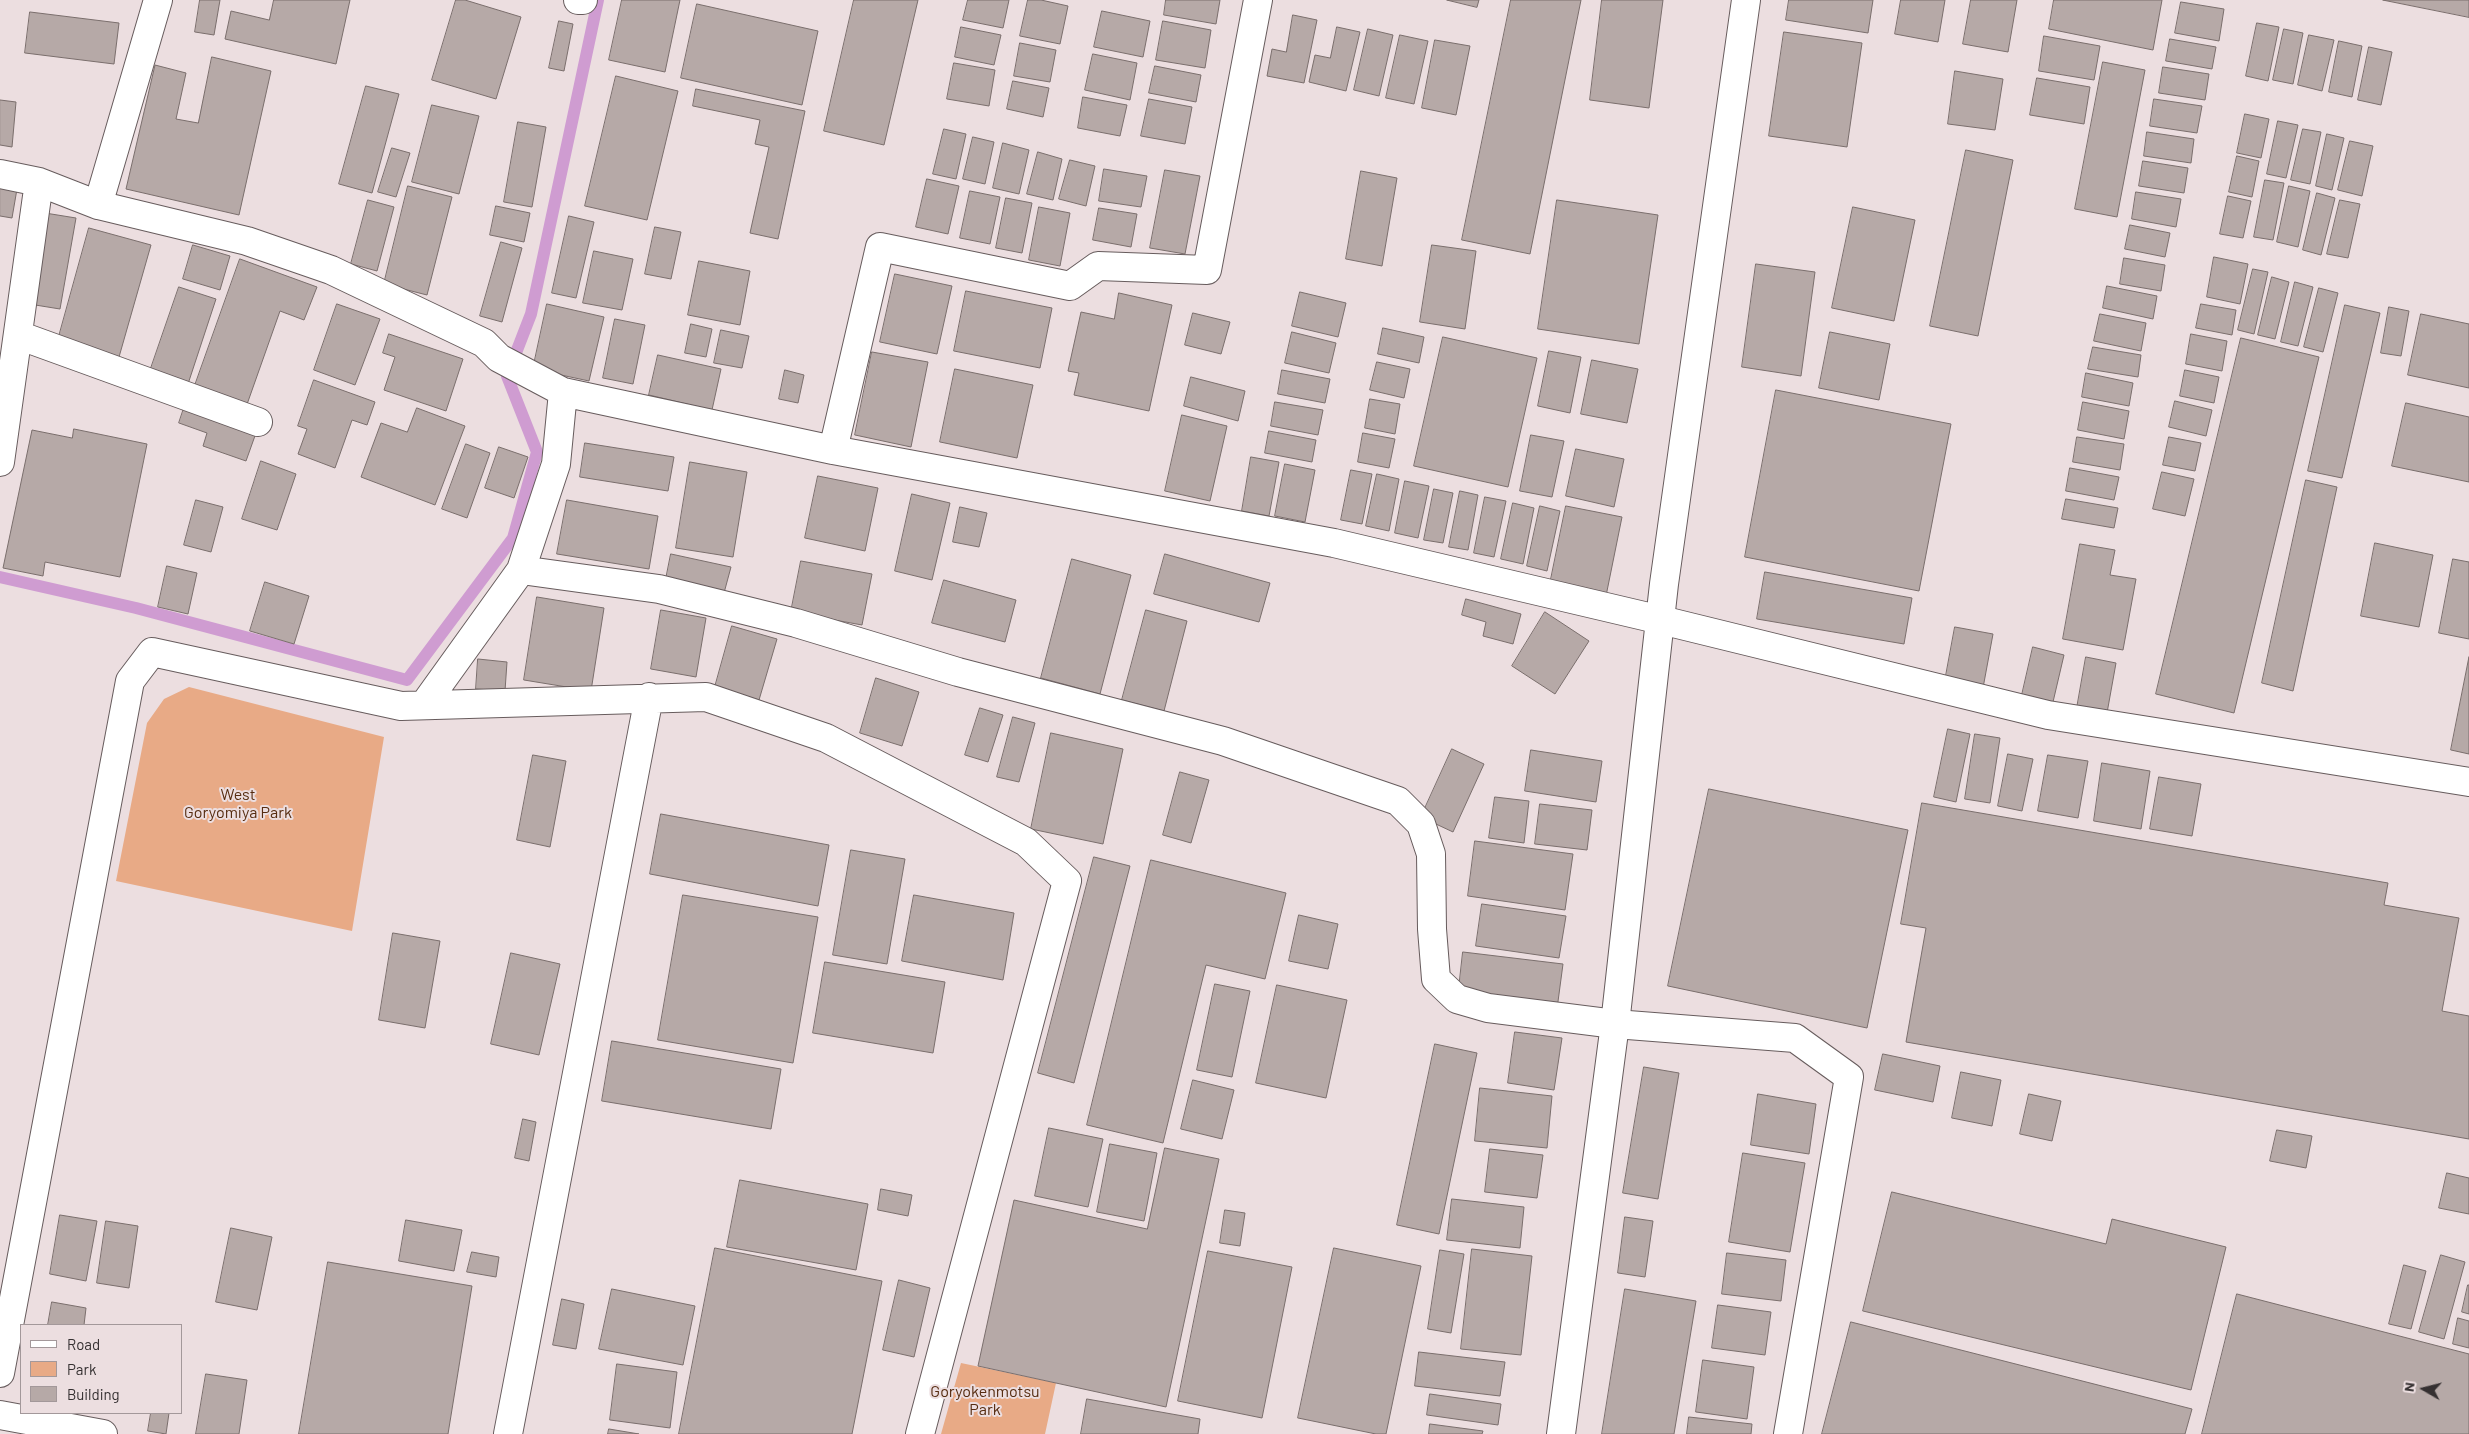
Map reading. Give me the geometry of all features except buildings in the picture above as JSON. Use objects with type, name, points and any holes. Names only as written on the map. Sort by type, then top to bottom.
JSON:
[{"type":"street","points":[[98,205],[158,0]]},
{"type":"street","points":[[578,0],[583,0]]},
{"type":"street","points":[[833,450],[880,247],[1070,286],[1098,266],[1207,270],[1258,0]]},
{"type":"street","points":[[1561,1434],[1615,1024],[1661,620],[1746,0]]},
{"type":"street","points":[[0,174],[39,182],[98,205],[246,241],[331,270],[484,343],[510,363],[563,392],[833,450],[1334,543],[1661,620],[2048,715],[2469,782]]},
{"type":"street","points":[[0,462],[39,182]]},
{"type":"street","points":[[18,335],[258,422]]},
{"type":"street","points":[[424,705],[521,570],[556,464],[563,392]]},
{"type":"street","points":[[521,570],[659,589],[796,623],[958,672],[1223,741],[1398,801],[1421,824],[1431,854],[1432,929],[1436,980],[1457,1000],[1488,1008],[1615,1024],[1795,1038],[1849,1077],[1788,1434]]},
{"type":"street","points":[[0,1373],[130,681],[152,652],[401,706],[649,697],[706,697],[826,738],[1026,842],[1067,881],[920,1434]]},
{"type":"street","points":[[508,1434],[649,697]]},
{"type":"street","points":[[0,1415],[103,1434]]},
{"type":"green space","name":"West Goryomiya Park","points":[[189,687],[384,737],[352,931],[116,881],[147,723],[164,699]]},
{"type":"green space","name":"Goryokenmotsu Park","points":[[961,1363],[1056,1383],[1045,1434],[941,1434]]},
{"type":"waterway","points":[[0,577],[136,608],[407,680],[513,538],[537,452],[507,376],[531,314],[598,0]]}]
